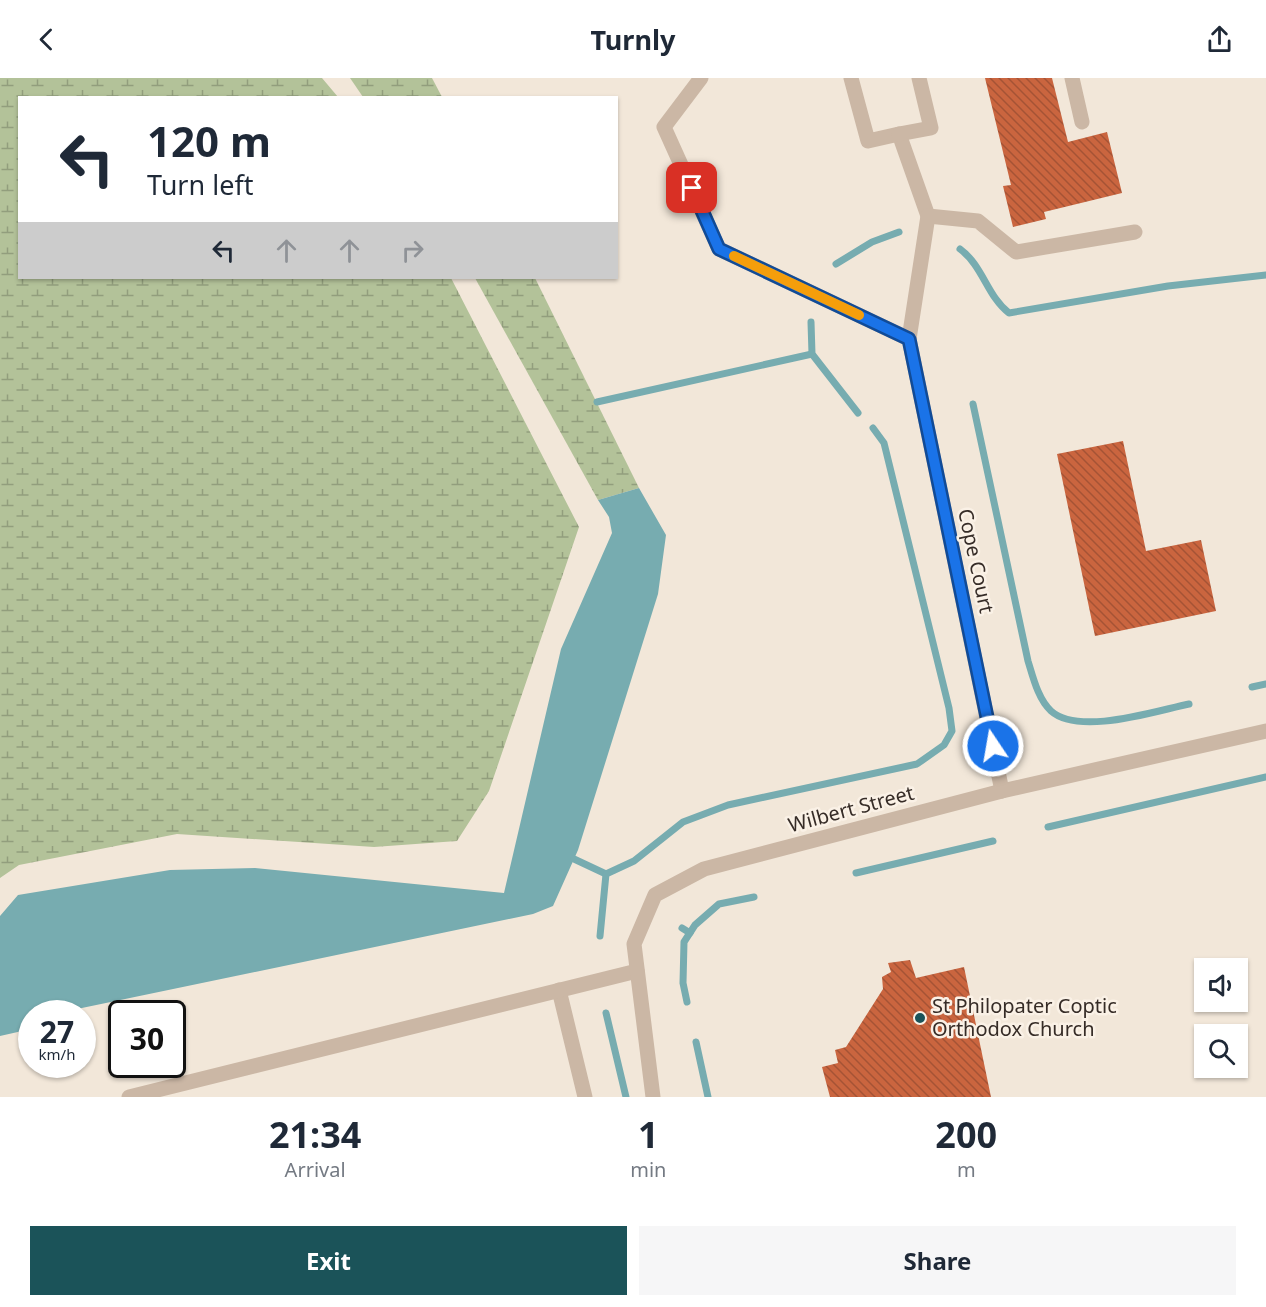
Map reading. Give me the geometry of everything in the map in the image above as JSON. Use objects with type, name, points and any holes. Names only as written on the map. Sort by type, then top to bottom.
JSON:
[{"type":"street","points":[[701,78],[664,127],[719,249],[909,339],[928,216],[899,134]]},
{"type":"street","points":[[851,78],[868,141],[931,128],[919,78]]},
{"type":"street","points":[[1072,78],[1082,122]]},
{"type":"street","points":[[928,216],[978,220],[1016,252],[1135,232]]},
{"type":"street","name":"Cope Court","points":[[909,339],[1002,791]]},
{"type":"street","name":"Wilbert Street","points":[[653,1097],[634,944],[655,895],[704,869],[1002,791],[1266,731]]},
{"type":"street","points":[[129,1097],[638,971]]},
{"type":"street","points":[[559,990],[585,1097]]},
{"type":"green space","points":[[0,78],[322,78],[337,96],[18,96],[18,279],[452,279],[579,527],[489,791],[457,841],[374,847],[177,834],[19,865],[0,878]]},
{"type":"green space","points":[[350,78],[432,78],[441,96],[362,96]]},
{"type":"green space","points":[[476,279],[535,279],[639,488],[598,500]]},
{"type":"water","points":[[639,488],[666,535],[658,594],[578,850],[553,906],[533,914],[120,1000],[108,1000],[108,1003],[96,1005],[96,1000],[18,1000],[18,1032],[0,1036],[0,916],[18,895],[170,870],[255,868],[504,893],[561,649],[612,533],[609,517],[598,500]]},
{"type":"building","points":[[985,78],[1052,78],[1068,142],[1107,132],[1122,193],[1044,212],[1046,219],[1013,227],[1003,186],[1011,185]]},
{"type":"building","points":[[1123,441],[1146,551],[1201,540],[1216,611],[1095,636],[1057,454]]},
{"type":"building","name":"St Philopater Coptic Orthodox Church","points":[[910,960],[916,978],[964,967],[991,1097],[830,1097],[822,1067],[838,1063],[835,1050],[846,1047],[883,989],[882,977],[891,972],[888,963]]},
{"type":"waterway","points":[[836,264],[872,242],[899,232]]},
{"type":"waterway","points":[[960,249],[968,256],[995,298],[1009,313],[1168,286],[1266,275]]},
{"type":"waterway","points":[[811,322],[812,354],[858,413]]},
{"type":"waterway","points":[[597,402],[812,354]]},
{"type":"waterway","points":[[973,404],[1028,661],[1046,706],[1064,718],[1098,722],[1118,720],[1189,704]]},
{"type":"waterway","points":[[600,936],[606,874],[634,861],[683,822],[728,805],[917,764],[944,745],[952,731],[949,708],[884,443],[873,428]]},
{"type":"waterway","points":[[1252,687],[1266,684]]},
{"type":"waterway","points":[[1048,827],[1266,777]]},
{"type":"waterway","points":[[856,873],[993,841]]},
{"type":"waterway","points":[[574,859],[606,874]]},
{"type":"waterway","points":[[687,1002],[683,983],[684,942],[695,925],[719,904],[754,897]]},
{"type":"waterway","points":[[682,928],[690,933]]},
{"type":"waterway","points":[[606,1013],[626,1097]]},
{"type":"waterway","points":[[696,1042],[708,1097]]},
{"type":"slow traffic","points":[[734,256],[859,315]]},
{"type":"place","name":"St Philopater Coptic Orthodox Church","points":[[920,1018]]},
{"type":"route","points":[[692,188],[719,249],[909,339],[993,746]]}]
